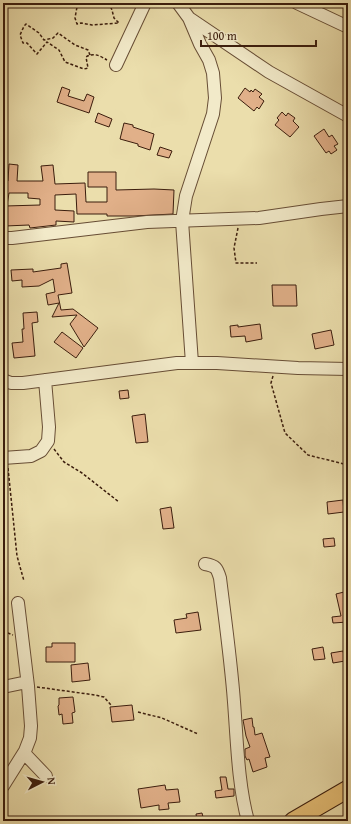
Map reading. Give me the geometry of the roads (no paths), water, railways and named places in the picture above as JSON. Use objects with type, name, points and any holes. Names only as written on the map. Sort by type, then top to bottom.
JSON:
[{"type":"highway","points":[[293,821],[348,789]]},
{"type":"street","points":[[114,63],[146,3]]},
{"type":"street","points":[[178,3],[189,18],[200,44],[209,60],[213,73],[214,98],[213,114],[186,196],[182,221],[192,363]]},
{"type":"street","points":[[297,3],[348,27]]},
{"type":"street","points":[[189,18],[269,72],[348,116]]},
{"type":"street","points":[[3,238],[147,222],[258,218],[348,206]]},
{"type":"street","points":[[3,379],[11,383],[45,380],[177,363],[218,363],[276,367],[348,369]]},
{"type":"street","points":[[5,458],[31,456],[41,450],[48,441],[49,427],[45,380]]},
{"type":"street","points":[[205,564],[212,565],[217,568],[220,578],[232,678],[240,779],[245,812],[248,821]]},
{"type":"street","points":[[3,786],[24,753],[30,738],[31,726],[18,603]]},
{"type":"street","points":[[3,686],[27,684]]},
{"type":"street","points":[[24,753],[46,776]]}]
